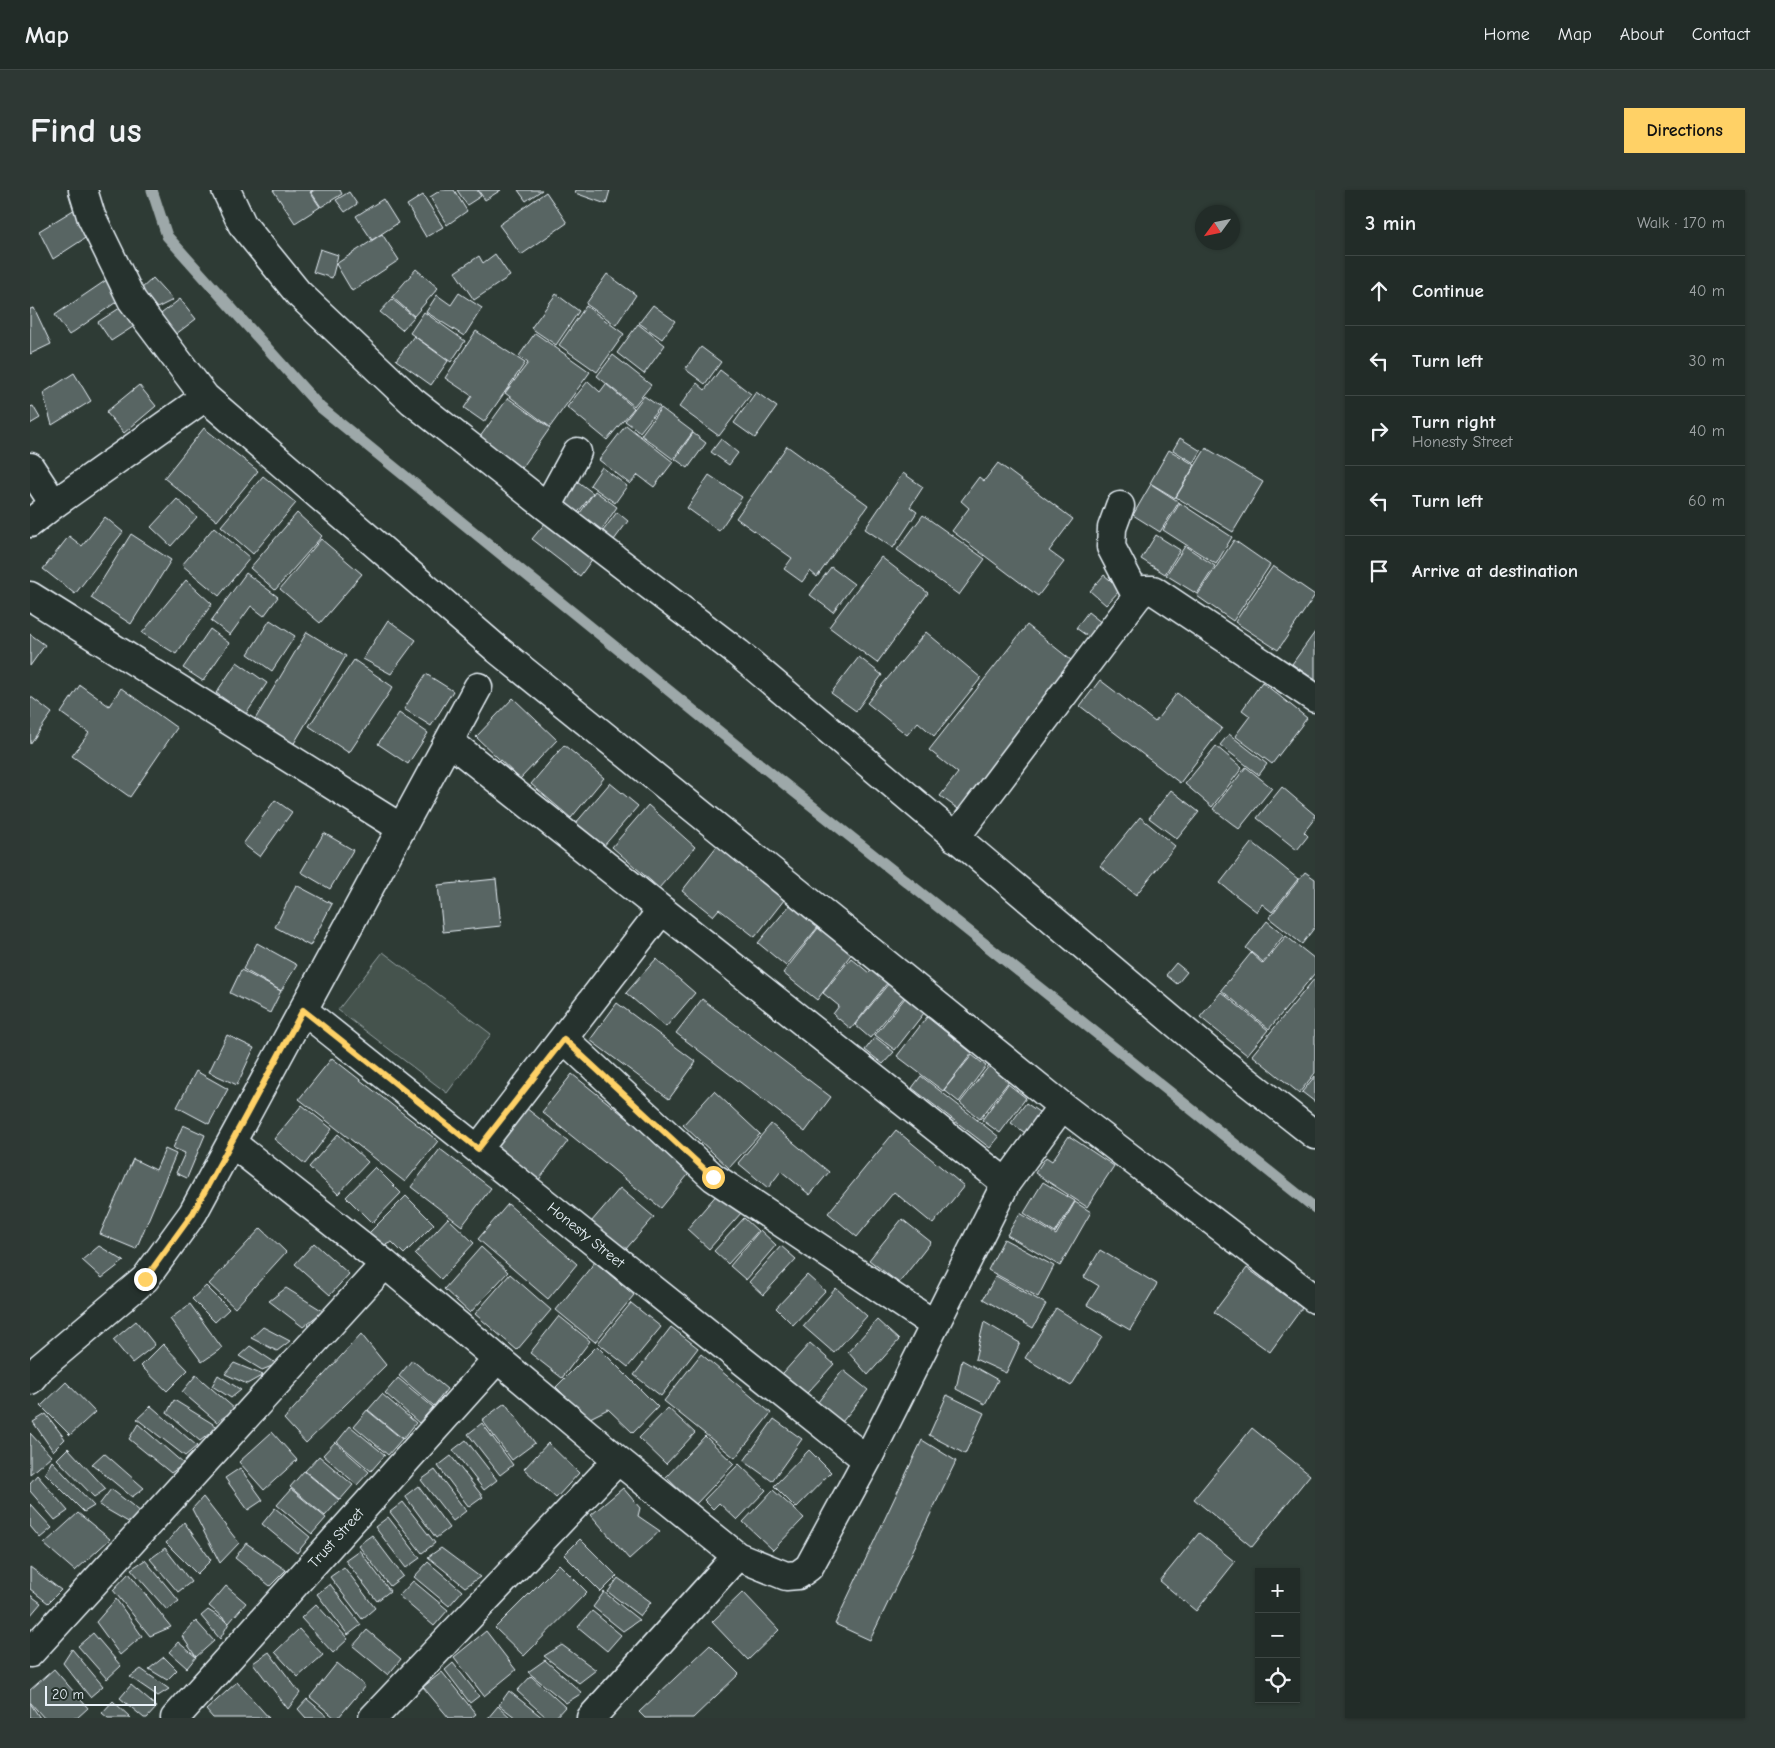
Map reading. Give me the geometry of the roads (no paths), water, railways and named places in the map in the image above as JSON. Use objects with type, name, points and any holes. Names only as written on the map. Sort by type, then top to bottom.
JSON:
[{"type":"street","points":[[84,190],[91,216],[132,300],[205,397],[498,650],[1062,1106],[1315,1299]]},
{"type":"street","points":[[226,190],[242,224],[298,293],[412,401],[738,653],[1212,1054],[1315,1135]]},
{"type":"street","points":[[30,523],[205,397]]},
{"type":"street","points":[[547,507],[577,452]]},
{"type":"street","points":[[30,467],[54,504]]},
{"type":"street","points":[[1120,506],[1112,528],[1111,547],[1137,596]]},
{"type":"street","points":[[955,838],[1137,596],[1144,590],[1153,590],[1315,698]]},
{"type":"street","points":[[30,596],[401,828]]},
{"type":"street","points":[[30,1380],[41,1367],[145,1279],[193,1213],[401,828],[450,742],[478,687]]},
{"type":"street","points":[[450,742],[1006,1183]]},
{"type":"street","points":[[478,1149],[661,911]]},
{"type":"street","name":"Honesty Street","points":[[303,1010],[868,1460]]},
{"type":"street","points":[[564,1039],[713,1177],[935,1325]]},
{"type":"street","points":[[232,1143],[385,1264],[618,1460],[737,1556],[786,1576],[798,1575],[809,1567],[868,1460],[1006,1183],[1062,1106]]},
{"type":"street","points":[[30,1653],[385,1264]]},
{"type":"street","name":"Trust Street","points":[[175,1718],[497,1359]]},
{"type":"street","points":[[373,1718],[618,1460]]},
{"type":"street","points":[[591,1718],[737,1556]]},
{"type":"waterway","points":[[152,190],[167,236],[320,407],[742,750],[1315,1208]]}]
